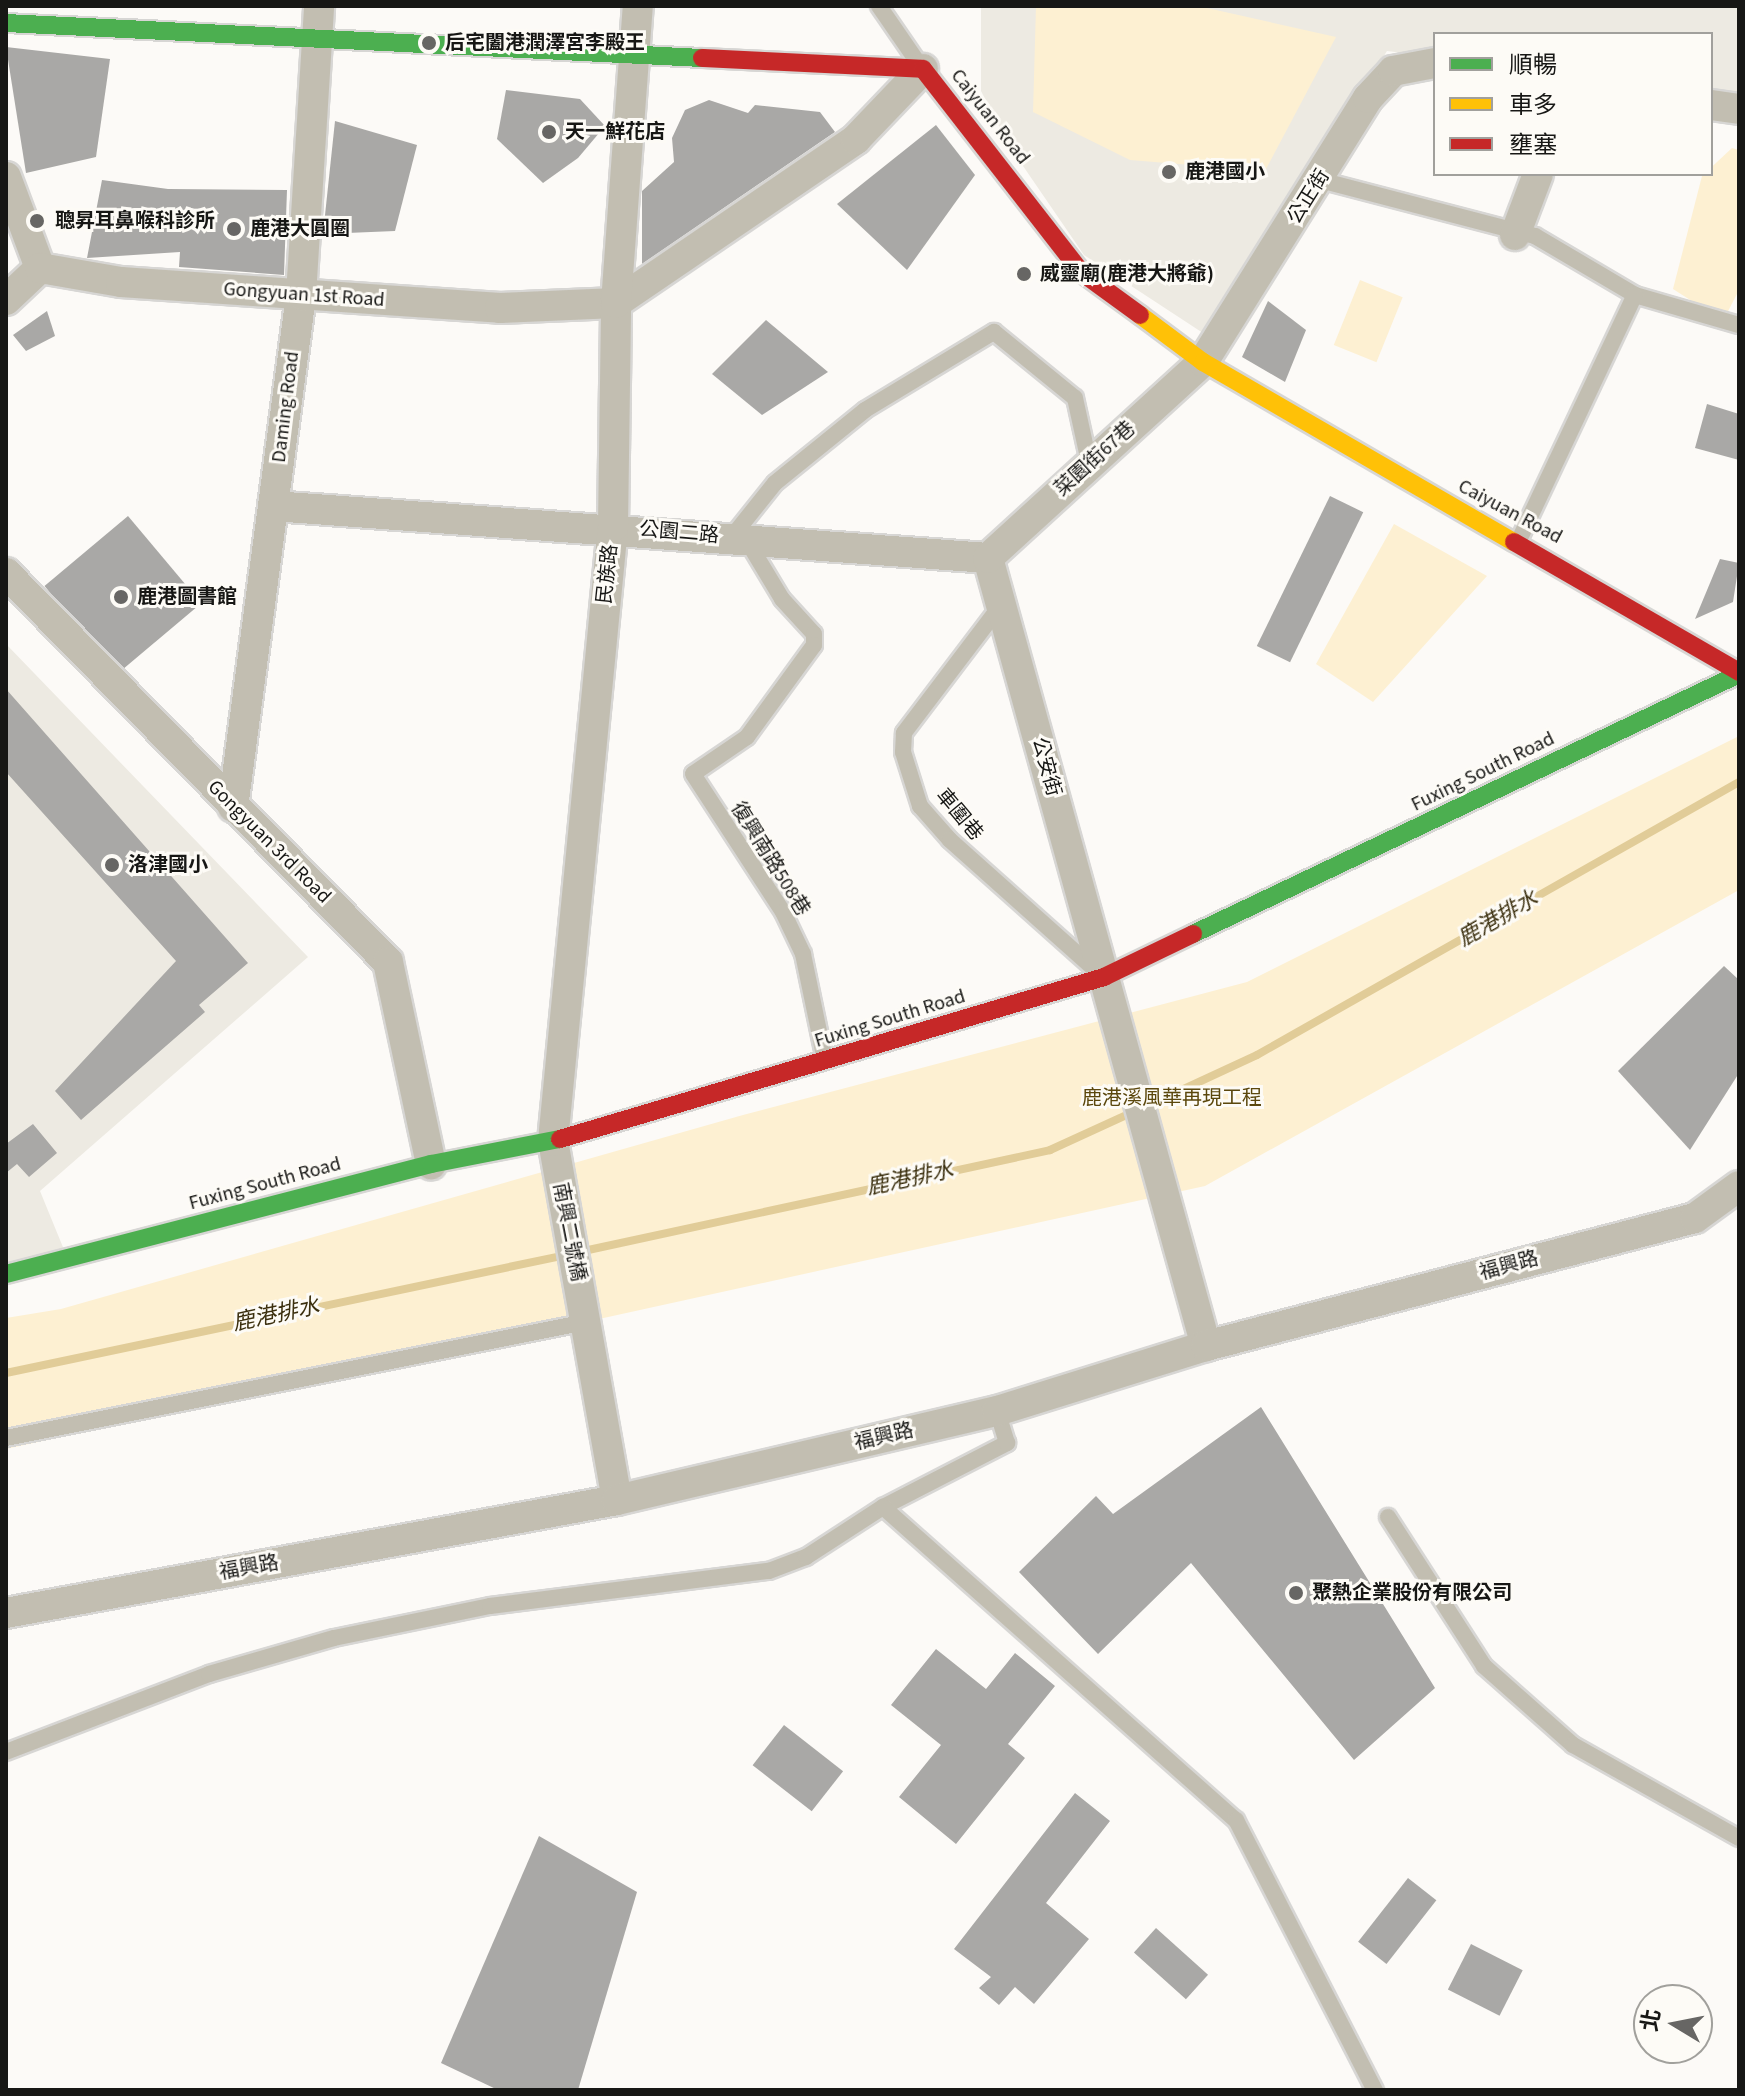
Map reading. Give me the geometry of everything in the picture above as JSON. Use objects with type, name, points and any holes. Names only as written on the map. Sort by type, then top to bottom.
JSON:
[{"type":"street","name":"民族路","points":[[553,1141],[613,527],[616,303],[638,6]]},
{"type":"street","name":"Caiyuan Road","points":[[6,23],[318,21],[634,50],[923,69],[1081,272],[1203,362],[1402,480],[1519,540],[1739,673]]},
{"type":"street","name":"Daming Road","points":[[233,807],[301,295],[318,21]]},
{"type":"street","name":"公正街","points":[[1203,362],[1320,180],[1368,98],[1393,71],[1433,63]]},
{"type":"street","points":[[616,303],[856,139],[923,69]]},
{"type":"street","points":[[1713,105],[1739,109]]},
{"type":"street","points":[[1515,235],[1537,176]]},
{"type":"street","points":[[6,177],[40,268],[6,300]]},
{"type":"street","name":"Gongyuan 1st Road","points":[[40,268],[121,282],[500,308],[616,303]]},
{"type":"street","name":"菜園街67巷","points":[[988,558],[1089,462],[1203,362]]},
{"type":"street","name":"公園二路","points":[[273,506],[613,527],[988,558]]},
{"type":"street","name":"公安街","points":[[988,558],[1206,1346]]},
{"type":"street","name":"Gongyuan 3rd Road","points":[[13,592],[388,962],[431,1164]]},
{"type":"street","name":"Fuxing South Road","points":[[6,1274],[431,1164],[553,1141],[1104,977],[1739,673]]},
{"type":"street","name":"南興二號橋","points":[[553,1141],[617,1500]]},
{"type":"street","name":"福興路","points":[[6,1613],[617,1500],[997,1411],[1206,1346],[1695,1218],[1735,1196]]},
{"type":"lane","points":[[879,6],[923,69]]},
{"type":"lane","points":[[1320,180],[1515,235],[1535,236],[1635,295],[1739,325]]},
{"type":"lane","points":[[1519,540],[1635,295]]},
{"type":"lane","points":[[739,538],[775,483],[865,410],[994,332],[1075,398],[1089,462]]},
{"type":"lane","name":"復興南路508巷","points":[[739,538],[782,599],[814,634],[814,645],[747,737],[693,774],[790,926],[803,954],[826,1062]]},
{"type":"lane","name":"車圍巷","points":[[1001,605],[904,733],[903,752],[920,806],[940,829],[1104,977]]},
{"type":"lane","points":[[6,1438],[586,1322]]},
{"type":"lane","points":[[6,1752],[209,1674],[334,1638],[490,1606],[769,1571],[806,1557],[883,1507],[1007,1443],[997,1411]]},
{"type":"lane","points":[[883,1507],[1236,1820],[1375,2090]]},
{"type":"lane","points":[[1388,1517],[1484,1666],[1573,1745],[1739,1838]]},
{"type":"shaded area","name":"鹿港國小","points":[[981,6],[1739,6],[1739,98],[1713,94],[1713,32],[1433,32],[1433,57],[1387,51],[1206,335],[1084,255],[1008,144],[981,91]]},
{"type":"shaded area","name":"洛津國小","points":[[6,644],[308,957],[40,1191],[67,1257],[6,1267]]},
{"type":"green space","points":[[1036,6],[1198,6],[1336,37],[1265,171],[1130,160],[1033,112]]},
{"type":"green space","points":[[1732,148],[1739,150],[1739,290],[1723,321],[1673,289],[1702,176],[1713,176],[1713,166]]},
{"type":"green space","points":[[1360,280],[1403,297],[1376,362],[1334,345]]},
{"type":"green space","points":[[1394,524],[1487,576],[1373,702],[1316,664]]},
{"type":"green space","name":"鹿港溪風華再現工程","points":[[1739,736],[1739,890],[1205,1186],[6,1449],[6,1318],[61,1309],[743,1115],[1247,982]]},
{"type":"building","points":[[6,47],[110,59],[96,157],[26,173]]},
{"type":"building","name":"天一鮮花店","points":[[506,90],[580,99],[605,126],[578,158],[543,183],[497,139]]},
{"type":"building","points":[[709,100],[748,113],[755,105],[820,112],[835,132],[642,264],[642,191],[674,162],[672,138],[685,110]]},
{"type":"building","points":[[335,121],[417,145],[395,231],[323,234]]},
{"type":"building","points":[[936,125],[975,175],[907,270],[837,204]]},
{"type":"building","points":[[102,180],[168,189],[287,190],[284,275],[179,267],[180,252],[87,258]]},
{"type":"building","points":[[1268,301],[1306,330],[1285,382],[1242,357]]},
{"type":"building","points":[[47,311],[55,336],[26,351],[13,335]]},
{"type":"building","points":[[766,320],[828,372],[762,415],[712,374]]},
{"type":"building","points":[[1707,404],[1739,414],[1739,460],[1695,448]]},
{"type":"building","points":[[1330,496],[1363,512],[1290,662],[1257,646]]},
{"type":"building","name":"鹿港圖書館","points":[[128,516],[201,603],[118,673],[45,586]]},
{"type":"building","points":[[1720,559],[1739,563],[1733,602],[1695,619]]},
{"type":"building","points":[[6,689],[248,963],[199,1005],[205,1012],[81,1120],[55,1091],[176,961],[6,772]]},
{"type":"building","points":[[1724,966],[1739,980],[1739,1073],[1690,1150],[1618,1071]]},
{"type":"building","points":[[33,1124],[57,1153],[29,1177],[17,1164],[6,1173],[6,1144]]},
{"type":"building","name":"聚熱企業股份有限公司","points":[[1261,1407],[1435,1688],[1354,1760],[1191,1563],[1098,1654],[1019,1572],[1096,1496],[1113,1514]]},
{"type":"building","points":[[936,1649],[986,1689],[1015,1653],[1055,1686],[1008,1744],[1025,1758],[956,1844],[899,1797],[941,1745],[891,1705]]},
{"type":"building","points":[[784,1725],[843,1771],[812,1811],[753,1765]]},
{"type":"building","points":[[1075,1793],[1110,1821],[1046,1903],[1089,1939],[1034,2004],[1015,1987],[999,2005],[979,1988],[991,1977],[954,1949]]},
{"type":"building","points":[[539,1836],[637,1892],[578,2090],[498,2090],[441,2063]]},
{"type":"building","points":[[1408,1878],[1436,1900],[1386,1964],[1358,1942]]},
{"type":"building","points":[[1156,1928],[1208,1975],[1186,1999],[1134,1953]]},
{"type":"building","points":[[1471,1944],[1523,1970],[1500,2016],[1448,1989]]},
{"type":"waterway","name":"鹿港排水","points":[[1147,1106],[1257,1055],[1739,782]]},
{"type":"waterway","name":"鹿港排水","points":[[579,1252],[1050,1150],[1135,1111]]},
{"type":"waterway","name":"鹿港排水","points":[[6,1373],[566,1255]]},
{"type":"traffic: fast","points":[[6,23],[702,58]]},
{"type":"traffic: fast","points":[[1193,934],[1739,674]]},
{"type":"traffic: fast","points":[[6,1274],[431,1164],[560,1139]]},
{"type":"traffic: slow","points":[[1140,315],[1203,362],[1514,542]]},
{"type":"traffic: jam","points":[[702,58],[923,69],[1081,272],[1140,315]]},
{"type":"traffic: jam","points":[[1514,542],[1739,672]]},
{"type":"traffic: jam","points":[[560,1139],[1104,977],[1193,934]]},
{"type":"place","name":"后宅闔港潤澤宮李殿王","points":[[429,43]]},
{"type":"place","name":"天一鮮花店","points":[[549,132]]},
{"type":"place","name":"鹿港國小","points":[[1169,172]]},
{"type":"place","name":"聰昇耳鼻喉科診所","points":[[37,221]]},
{"type":"place","name":"鹿港大圓圈","points":[[234,229]]},
{"type":"place","name":"威靈廟(鹿港大將爺)","points":[[1024,274]]},
{"type":"place","name":"鹿港圖書館","points":[[121,597]]},
{"type":"place","name":"洛津國小","points":[[112,865]]},
{"type":"place","name":"聚熱企業股份有限公司","points":[[1296,1593]]}]
